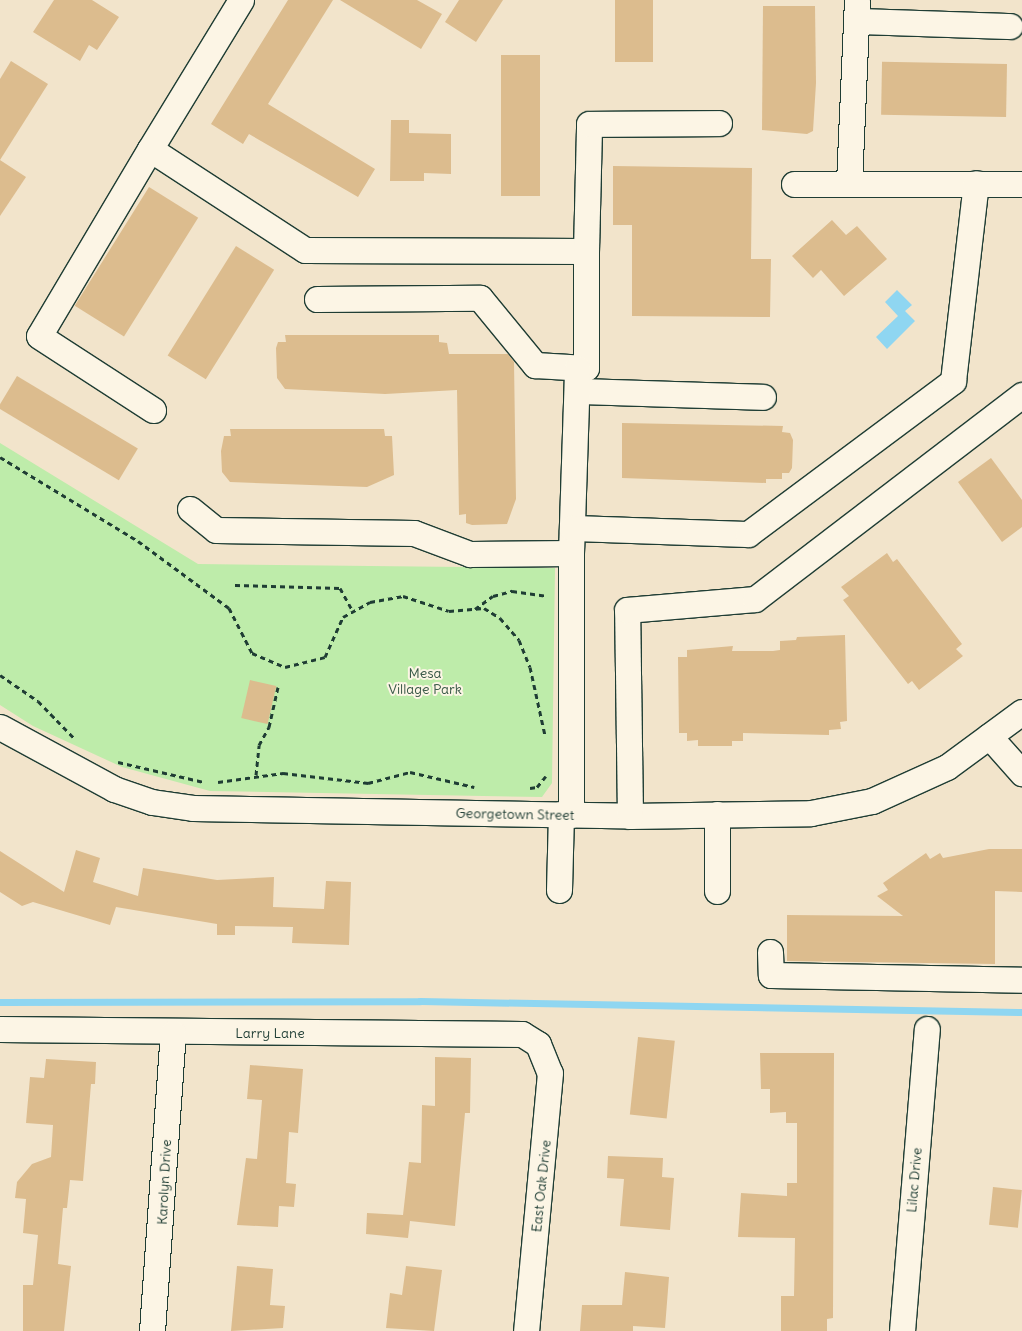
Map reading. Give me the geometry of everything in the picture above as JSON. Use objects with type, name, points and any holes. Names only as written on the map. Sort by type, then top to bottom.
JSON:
[{"type":"street","points":[[153,410],[39,336],[150,148],[241,0]]},
{"type":"street","points":[[849,183],[857,10],[1010,26]]},
{"type":"street","points":[[559,890],[566,814],[571,553],[577,379],[586,368],[589,124],[719,122]]},
{"type":"street","points":[[150,148],[305,250],[586,251]]},
{"type":"street","points":[[572,528],[748,534],[953,381],[976,183]]},
{"type":"street","points":[[794,184],[1022,184]]},
{"type":"street","points":[[316,299],[480,298],[535,365],[577,379],[763,396]]},
{"type":"street","points":[[630,816],[628,610],[754,599],[1022,395]]},
{"type":"street","points":[[190,509],[216,530],[414,534],[470,554],[571,553]]},
{"type":"street","name":"Georgetown Street","points":[[0,727],[95,780],[152,802],[193,808],[630,816],[811,813],[872,801],[947,767],[1022,712]]},
{"type":"street","points":[[989,736],[1022,773]]},
{"type":"street","points":[[717,814],[717,891]]},
{"type":"street","points":[[770,952],[771,975],[1022,980]]},
{"type":"street","name":"Lilac Drive","points":[[902,1331],[927,1028]]},
{"type":"street","name":"Larry Lane","points":[[0,1029],[173,1033],[522,1034],[538,1044]]},
{"type":"street","name":"Karolyn Drive","points":[[152,1331],[173,1033]]},
{"type":"street","name":"East Oak Drive","points":[[526,1331],[550,1074],[538,1044]]},
{"type":"path","points":[[0,457],[138,541],[229,608],[252,653],[286,667],[325,657],[343,617],[352,610],[403,596],[448,611],[484,608],[500,618],[518,640],[530,667],[547,745]]},
{"type":"path","points":[[235,585],[340,588],[352,610]]},
{"type":"path","points":[[474,609],[493,596],[512,591],[571,597]]},
{"type":"path","points":[[0,675],[38,701],[82,746]]},
{"type":"path","points":[[256,775],[260,745],[269,727],[278,687]]},
{"type":"path","points":[[107,758],[173,778],[208,782],[283,772],[368,783],[410,772],[458,786],[486,787]]},
{"type":"path","points":[[522,789],[537,787],[548,764]]},
{"type":"green space","name":"Mesa Village Park","points":[[0,443],[198,564],[555,568],[552,783],[542,797],[210,791],[122,767],[33,726],[0,705]]},
{"type":"water","points":[[897,290],[912,305],[905,311],[915,321],[887,349],[876,337],[898,316],[885,302]]},
{"type":"building","points":[[54,0],[92,0],[119,17],[97,50],[89,45],[80,61],[33,32]]},
{"type":"building","points":[[288,0],[333,0],[268,104],[375,169],[358,197],[249,134],[243,144],[211,124]]},
{"type":"building","points":[[340,0],[417,0],[442,14],[421,49]]},
{"type":"building","points":[[459,0],[503,0],[476,42],[445,22]]},
{"type":"building","points":[[615,0],[653,0],[653,62],[615,62]]},
{"type":"building","points":[[763,6],[815,6],[816,83],[813,131],[807,134],[762,130]]},
{"type":"building","points":[[501,55],[540,55],[540,196],[501,196]]},
{"type":"building","points":[[11,61],[48,84],[0,160],[0,79]]},
{"type":"building","points":[[882,62],[1007,64],[1006,117],[881,115]]},
{"type":"building","points":[[391,120],[409,120],[409,133],[451,134],[451,174],[424,173],[424,181],[390,181]]},
{"type":"building","points":[[0,160],[26,177],[0,216]]},
{"type":"building","points":[[613,166],[752,168],[751,259],[771,259],[770,317],[632,316],[632,225],[613,225]]},
{"type":"building","points":[[149,187],[198,218],[124,336],[75,306]]},
{"type":"building","points":[[832,220],[846,235],[857,226],[887,259],[844,296],[821,270],[813,278],[792,256]]},
{"type":"building","points":[[236,246],[274,270],[206,379],[168,355]]},
{"type":"building","points":[[285,335],[439,335],[439,342],[447,343],[449,354],[508,354],[514,362],[516,499],[507,524],[472,525],[466,523],[466,514],[459,515],[457,390],[385,394],[285,389],[277,378],[276,348],[278,342],[286,342]]},
{"type":"building","points":[[17,376],[138,449],[119,480],[0,409],[0,404]]},
{"type":"building","points":[[622,423],[783,426],[782,432],[790,433],[793,440],[792,468],[789,473],[782,473],[782,479],[766,479],[766,483],[622,478]]},
{"type":"building","points":[[230,429],[384,429],[385,436],[392,436],[394,475],[367,487],[230,482],[222,472],[221,451],[224,436],[231,436]]},
{"type":"building","points":[[991,458],[1022,500],[1022,527],[1002,542],[958,482]]},
{"type":"building","points":[[887,553],[893,562],[897,559],[962,644],[956,649],[963,656],[919,690],[912,681],[908,684],[843,600],[849,596],[841,587]]},
{"type":"building","points":[[845,635],[847,721],[840,722],[841,729],[829,730],[829,735],[743,733],[743,741],[732,741],[732,746],[698,746],[698,740],[687,741],[687,733],[679,733],[678,657],[687,657],[687,650],[733,646],[732,651],[773,651],[780,650],[780,641],[796,640],[797,637]]},
{"type":"building","points":[[250,680],[276,686],[268,724],[241,718]]},
{"type":"building","points":[[989,849],[1022,849],[1022,892],[995,891],[995,964],[787,961],[787,915],[903,916],[877,896],[888,890],[883,883],[926,853],[930,859],[940,853],[943,858]]},
{"type":"building","points":[[76,850],[100,858],[93,882],[138,896],[143,868],[217,880],[274,877],[273,907],[324,909],[326,881],[351,882],[349,945],[292,943],[293,927],[235,926],[235,935],[217,935],[217,924],[116,907],[110,925],[33,902],[22,906],[0,892],[0,851],[64,892]]},
{"type":"building","points":[[638,1037],[675,1041],[667,1118],[630,1115]]},
{"type":"building","points":[[760,1053],[834,1053],[833,1318],[827,1319],[827,1331],[781,1331],[781,1296],[794,1296],[795,1238],[738,1237],[741,1193],[787,1196],[787,1183],[797,1183],[797,1123],[786,1123],[786,1112],[770,1113],[770,1089],[761,1089]]},
{"type":"building","points":[[435,1057],[471,1058],[470,1113],[465,1113],[455,1226],[410,1221],[408,1238],[366,1234],[367,1213],[403,1215],[409,1162],[421,1163],[422,1105],[435,1106]]},
{"type":"building","points":[[46,1059],[96,1062],[95,1084],[91,1084],[83,1181],[70,1180],[67,1208],[63,1208],[58,1264],[71,1266],[64,1331],[23,1331],[23,1285],[33,1285],[38,1235],[23,1233],[26,1199],[15,1198],[17,1182],[32,1164],[51,1157],[53,1125],[26,1123],[30,1077],[44,1078]]},
{"type":"building","points":[[250,1065],[303,1069],[298,1133],[289,1132],[286,1183],[296,1184],[294,1207],[279,1206],[278,1227],[237,1225],[246,1158],[257,1159],[262,1100],[247,1099]]},
{"type":"building","points":[[608,1156],[663,1158],[662,1177],[674,1178],[670,1230],[620,1226],[624,1179],[607,1178]]},
{"type":"building","points":[[993,1187],[1022,1190],[1018,1228],[989,1225]]},
{"type":"building","points":[[237,1266],[273,1269],[270,1305],[285,1306],[283,1328],[231,1331]]},
{"type":"building","points":[[406,1266],[442,1270],[434,1331],[386,1328],[390,1293],[402,1295]]},
{"type":"building","points":[[625,1272],[669,1277],[665,1328],[633,1326],[633,1331],[580,1331],[582,1305],[622,1305]]},
{"type":"waterway","points":[[0,1002],[420,1001],[1022,1012]]}]
